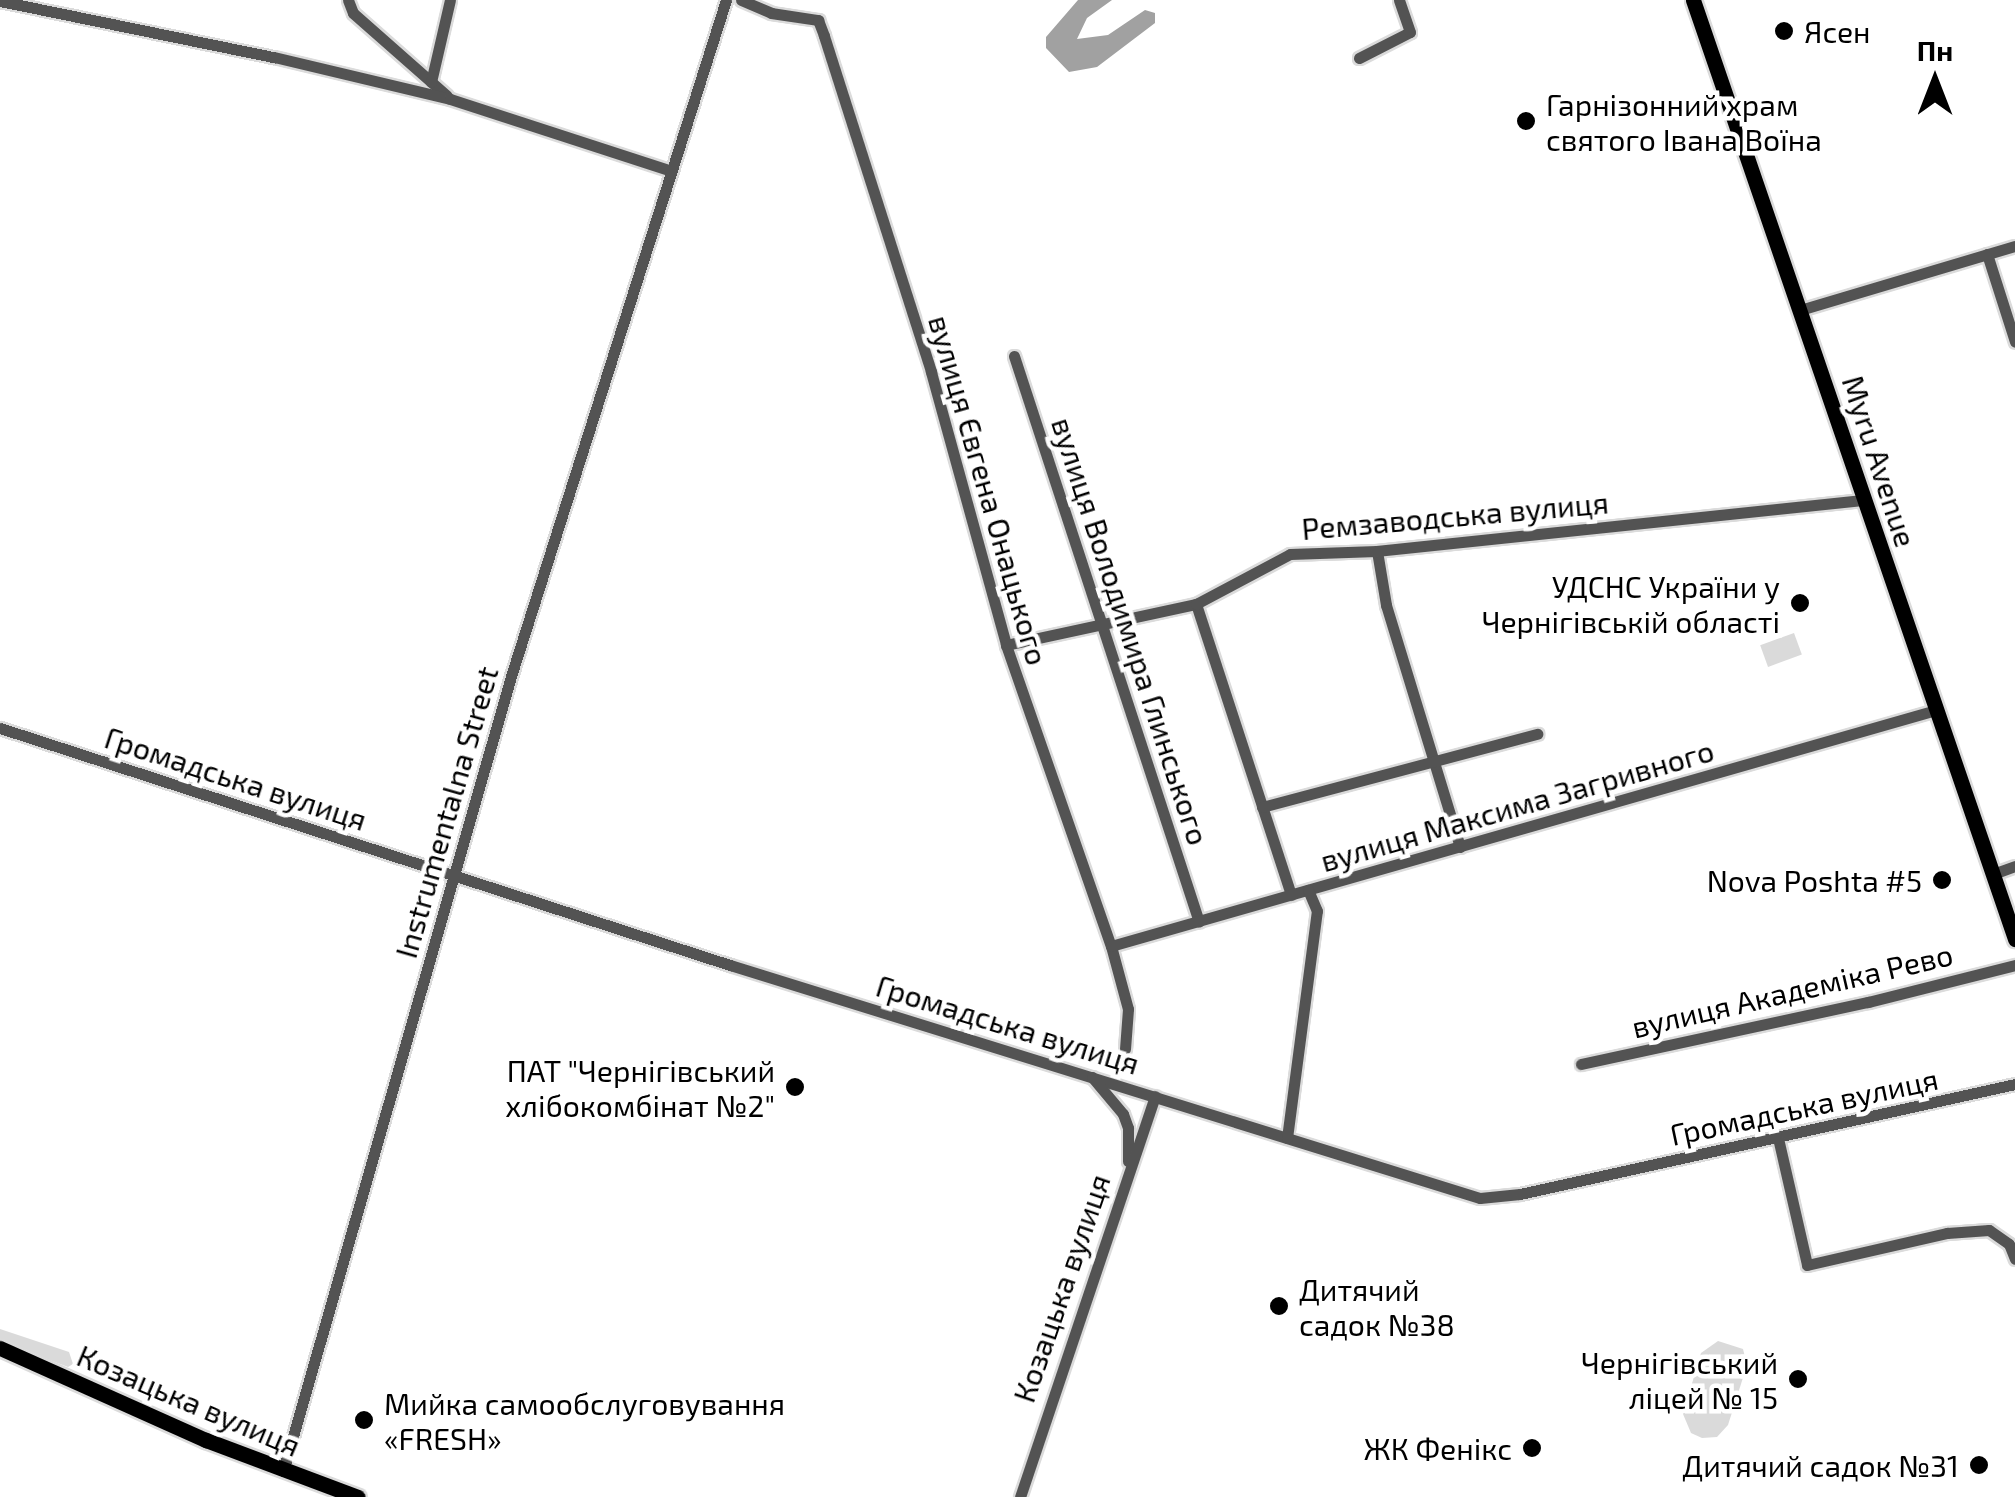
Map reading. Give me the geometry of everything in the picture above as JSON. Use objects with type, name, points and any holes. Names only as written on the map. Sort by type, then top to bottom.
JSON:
[{"type":"main road","name":"Myru Avenue","points":[[1694,0],[2015,939]]},
{"type":"main road","name":"Козацька вулиця","points":[[0,1348],[284,1471],[358,1497]]},
{"type":"street","points":[[348,0],[353,13],[450,100]]},
{"type":"street","points":[[431,82],[450,0]]},
{"type":"street","name":"Instrumentalna Street","points":[[284,1471],[574,469],[726,0]]},
{"type":"street","name":"вулиця Євгена Онацького","points":[[741,0],[771,13],[818,20],[932,372],[1006,645],[1111,946],[1128,1009],[1125,1049]]},
{"type":"street","points":[[1358,58],[1410,32],[1399,0]]},
{"type":"street","points":[[0,1],[274,57],[450,100],[670,170]]},
{"type":"street","points":[[1800,310],[2015,246]]},
{"type":"street","points":[[1987,254],[2015,342]]},
{"type":"street","name":"вулиця Володимира Глинського","points":[[1014,356],[1200,922]]},
{"type":"street","name":"Ремзаводська вулиця","points":[[1006,645],[1196,604],[1290,554],[1377,552],[1864,500]]},
{"type":"street","points":[[1377,552],[1386,605],[1460,847]]},
{"type":"street","points":[[1196,604],[1290,895]]},
{"type":"street","name":"вулиця Максима Загривного","points":[[1111,946],[1936,710]]},
{"type":"street","name":"Громадська вулиця","points":[[0,728],[730,964],[1480,1198],[1520,1194],[2015,1084]]},
{"type":"street","points":[[1262,807],[1538,734]]},
{"type":"street","points":[[1994,874],[2015,866]]},
{"type":"street","points":[[1287,1138],[1317,911],[1308,890]]},
{"type":"street","name":"вулиця Академіка Рево","points":[[1580,1064],[1868,1002],[2015,965]]},
{"type":"street","points":[[1090,1074],[1116,1102],[1128,1128],[1126,1181]]},
{"type":"street","name":"Козацька вулиця","points":[[1020,1497],[1155,1096]]},
{"type":"street","points":[[1778,1138],[1806,1265],[1947,1233],[1989,1230],[2009,1244],[2015,1258]]},
{"type":"shaded area","points":[[1078,0],[1112,0],[1087,18],[1077,39],[1108,35],[1145,10],[1155,13],[1155,23],[1097,67],[1069,72],[1046,48],[1046,37]]},
{"type":"shaded area","points":[[1794,633],[1802,655],[1768,667],[1760,645]]},
{"type":"shaded area","points":[[0,1329],[69,1352],[73,1364],[68,1367],[0,1341]]},
{"type":"shaded area","points":[[1718,1341],[1743,1349],[1747,1365],[1728,1425],[1717,1437],[1702,1438],[1691,1433],[1683,1414],[1701,1353]]},
{"type":"place","name":"Ясен","points":[[1784,31]]},
{"type":"place","name":"Гарнізонний храм святого Івана Воїна","points":[[1526,121]]},
{"type":"place","name":"УДСНС України у Чернігівській області","points":[[1800,603]]},
{"type":"place","name":"Nova Poshta #5","points":[[1942,880]]},
{"type":"place","name":"ПАТ \"Чернігівський хлібокомбінат №2\"","points":[[795,1087]]},
{"type":"place","name":"Дитячий садок №38","points":[[1279,1306]]},
{"type":"place","name":"Чернігівський ліцей № 15","points":[[1798,1379]]},
{"type":"place","name":"Мийка самообслуговування «FRESH»","points":[[364,1420]]},
{"type":"place","name":"ЖК Фенікс","points":[[1532,1448]]},
{"type":"place","name":"Дитячий садок №31","points":[[1979,1465]]}]
